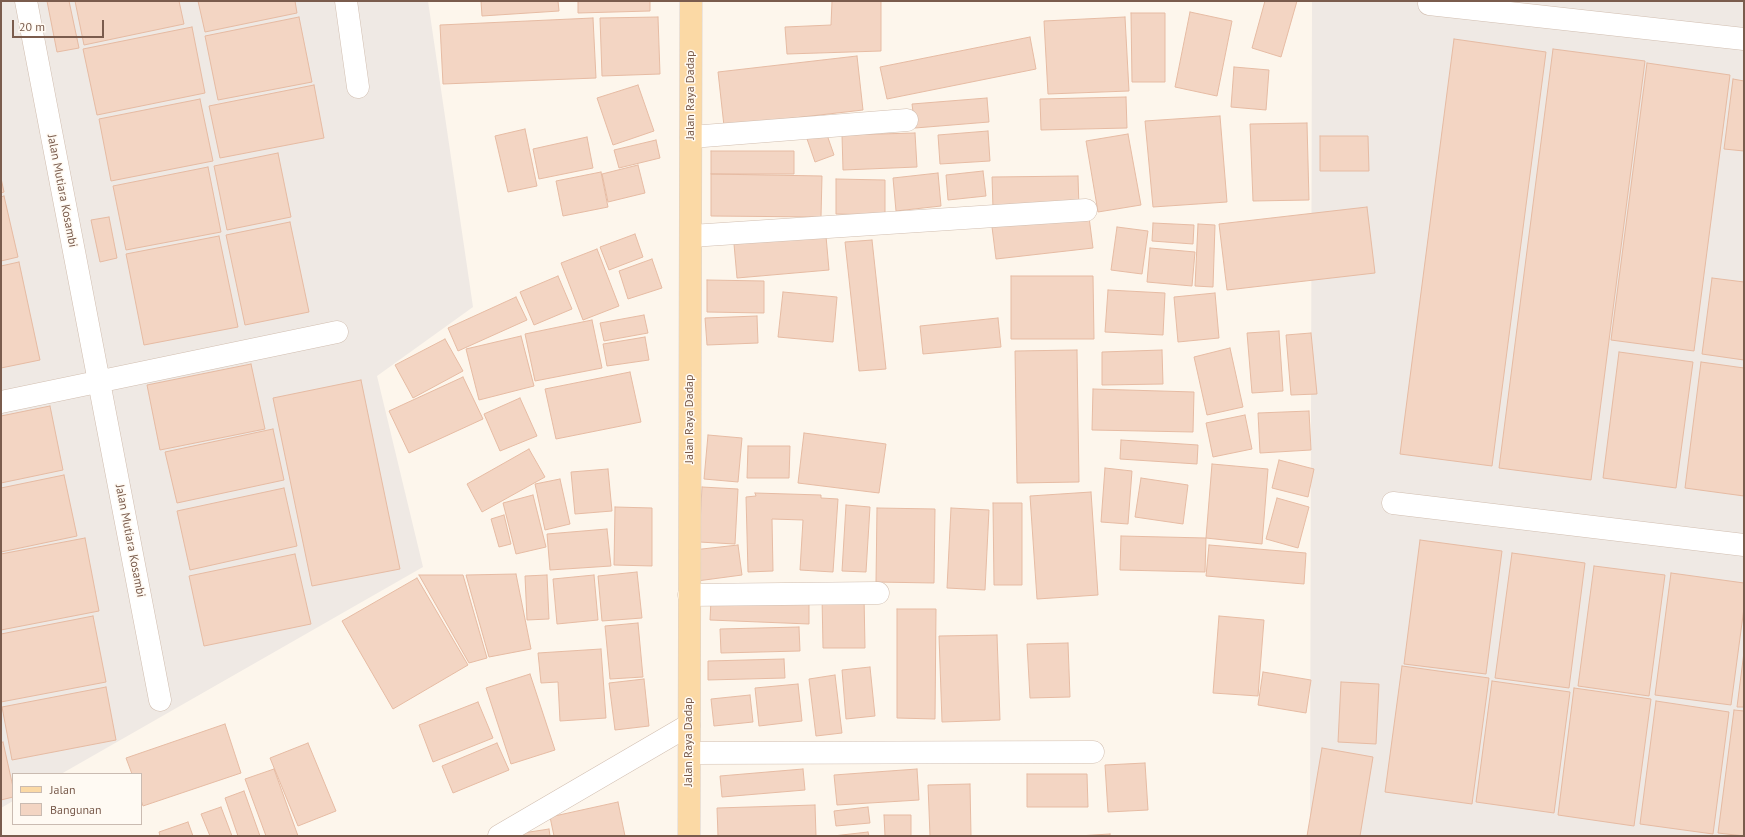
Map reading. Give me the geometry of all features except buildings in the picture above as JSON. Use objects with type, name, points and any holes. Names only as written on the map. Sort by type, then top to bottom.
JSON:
[{"type":"main road","name":"Jalan Raya Dadap","points":[[689,836],[691,1]]},
{"type":"street","name":"Jalan Mutiara Kosambi","points":[[26,1],[160,700]]},
{"type":"street","points":[[346,1],[358,87]]},
{"type":"street","points":[[1429,4],[1744,39]]},
{"type":"street","points":[[691,137],[907,120]]},
{"type":"street","points":[[690,236],[1086,210]]},
{"type":"street","points":[[1,402],[337,332]]},
{"type":"street","points":[[1393,504],[1744,545]]},
{"type":"street","points":[[689,595],[878,593]]},
{"type":"street","points":[[499,836],[689,725]]},
{"type":"street","points":[[690,753],[1092,752]]},
{"type":"shaded area","points":[[1,1],[428,1],[473,307],[377,376],[423,567],[63,773],[12,773],[12,802],[1,808]]},
{"type":"shaded area","points":[[1312,1],[1744,1],[1744,836],[1310,836]]}]
